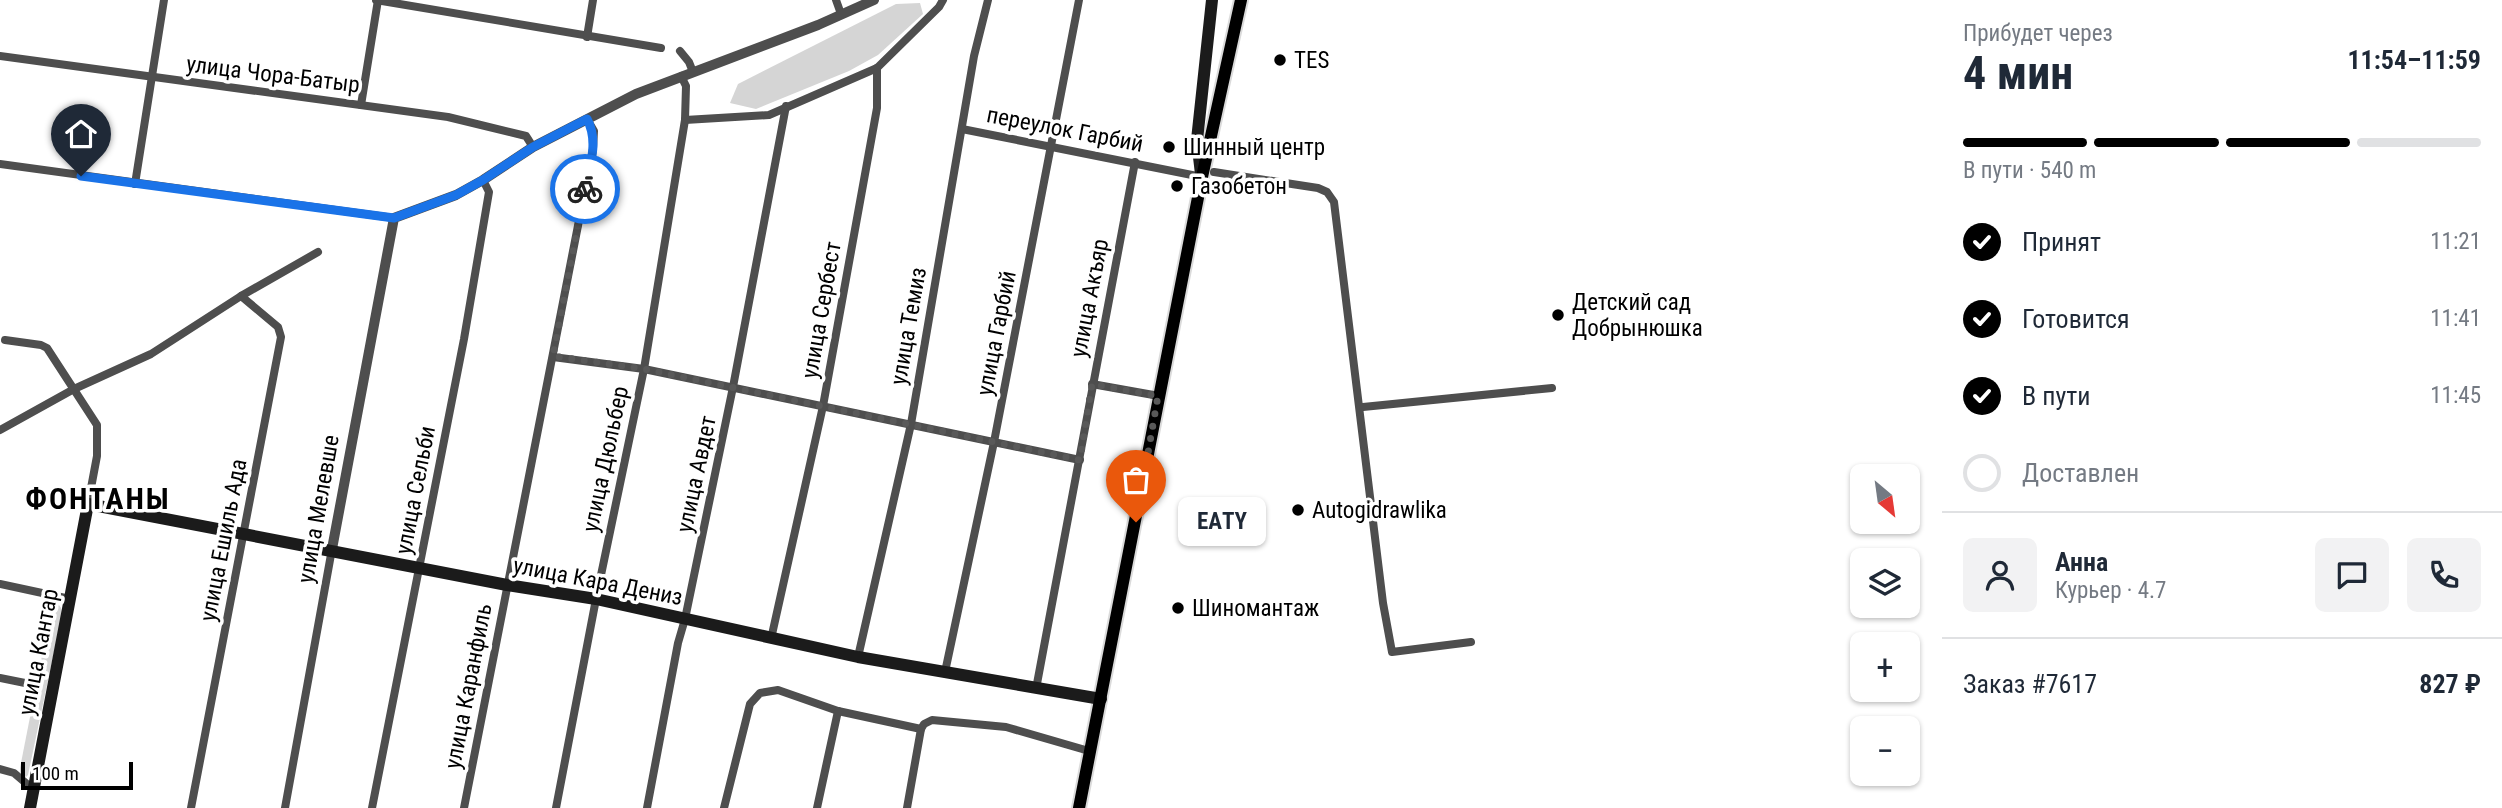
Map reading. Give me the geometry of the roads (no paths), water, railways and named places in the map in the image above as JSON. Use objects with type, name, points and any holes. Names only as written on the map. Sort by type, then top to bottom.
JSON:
[{"type":"main road","points":[[1208,175],[1197,140],[1212,0]]},
{"type":"main road","points":[[1234,23],[1235,0]]},
{"type":"main road","points":[[1079,808],[1138,516],[1158,396],[1208,175],[1214,127],[1241,0]]},
{"type":"main road","points":[[1205,75],[1214,127]]},
{"type":"main road","name":"улица Кара Дениз","points":[[88,504],[332,549],[507,585],[596,599],[858,657],[1036,690],[1101,699]]},
{"type":"main road","name":"улица Кантар","points":[[30,808],[88,504]]},
{"type":"street","points":[[135,184],[164,0]]},
{"type":"street","points":[[361,105],[378,0],[661,48]]},
{"type":"street","points":[[587,37],[593,0]]},
{"type":"street","points":[[836,0],[841,14]]},
{"type":"street","points":[[0,164],[394,218],[456,195],[533,147],[636,94],[874,0]]},
{"type":"street","points":[[685,120],[769,115],[877,68],[943,0]]},
{"type":"street","name":"улица Темиз","points":[[858,657],[911,424],[974,55],[988,0]]},
{"type":"street","name":"улица Гарбий","points":[[945,673],[994,442],[1079,0]]},
{"type":"street","points":[[680,51],[689,62],[687,74]]},
{"type":"street","name":"улица Чора-Батыр","points":[[0,56],[448,117],[527,136],[533,147]]},
{"type":"street","name":"улица Сербест","points":[[771,639],[823,406],[877,108],[877,68]]},
{"type":"street","name":"улица Дюльбер","points":[[556,808],[644,369],[685,120],[687,74]]},
{"type":"street","name":"улица Авдет","points":[[647,808],[678,643],[733,387],[786,106]]},
{"type":"street","name":"улица Каранфиль","points":[[464,808],[593,149],[594,131],[587,119]]},
{"type":"street","name":"переулок Гарбий","points":[[962,129],[1208,175],[1318,188],[1327,192],[1334,202],[1383,603],[1392,652],[1471,642]]},
{"type":"street","name":"улица Акъяр","points":[[1036,690],[1135,162]]},
{"type":"street","name":"улица Сельби","points":[[372,808],[464,339],[489,192],[483,180]]},
{"type":"street","name":"улица Мелевше","points":[[285,808],[394,218]]},
{"type":"street","points":[[0,430],[74,389],[151,354],[241,296],[318,252]]},
{"type":"street","name":"улица Ешиль Ада","points":[[191,808],[281,337],[278,327],[241,296]]},
{"type":"street","points":[[5,340],[47,348],[93,416],[99,434],[88,504]]},
{"type":"street","points":[[553,356],[644,369],[1080,460]]},
{"type":"street","points":[[1092,384],[1158,396]]},
{"type":"street","points":[[1363,407],[1552,388]]},
{"type":"street","points":[[0,584],[70,599]]},
{"type":"street","points":[[0,678],[30,684]]},
{"type":"street","points":[[724,808],[750,704],[760,693],[778,690],[838,711],[921,729]]},
{"type":"street","points":[[817,808],[838,711]]},
{"type":"street","points":[[907,808],[921,729],[932,720],[1006,727],[1089,751]]},
{"type":"street","points":[[0,769],[14,773],[34,790]]},
{"type":"place","name":"TES","points":[[1280,60]]},
{"type":"place","name":"Шинный центр","points":[[1169,147]]},
{"type":"place","name":"Газобетон","points":[[1177,186]]},
{"type":"place","name":"Детский сад Добрынюшка","points":[[1558,315]]},
{"type":"place","name":"Autogidrawlika","points":[[1298,510]]},
{"type":"place","name":"EАTY","points":[[1136,522]]},
{"type":"place","name":"Шиномантаж","points":[[1178,608]]},
{"type":"district","name":"ФОНТАНЫ","points":[[98,499]]}]
